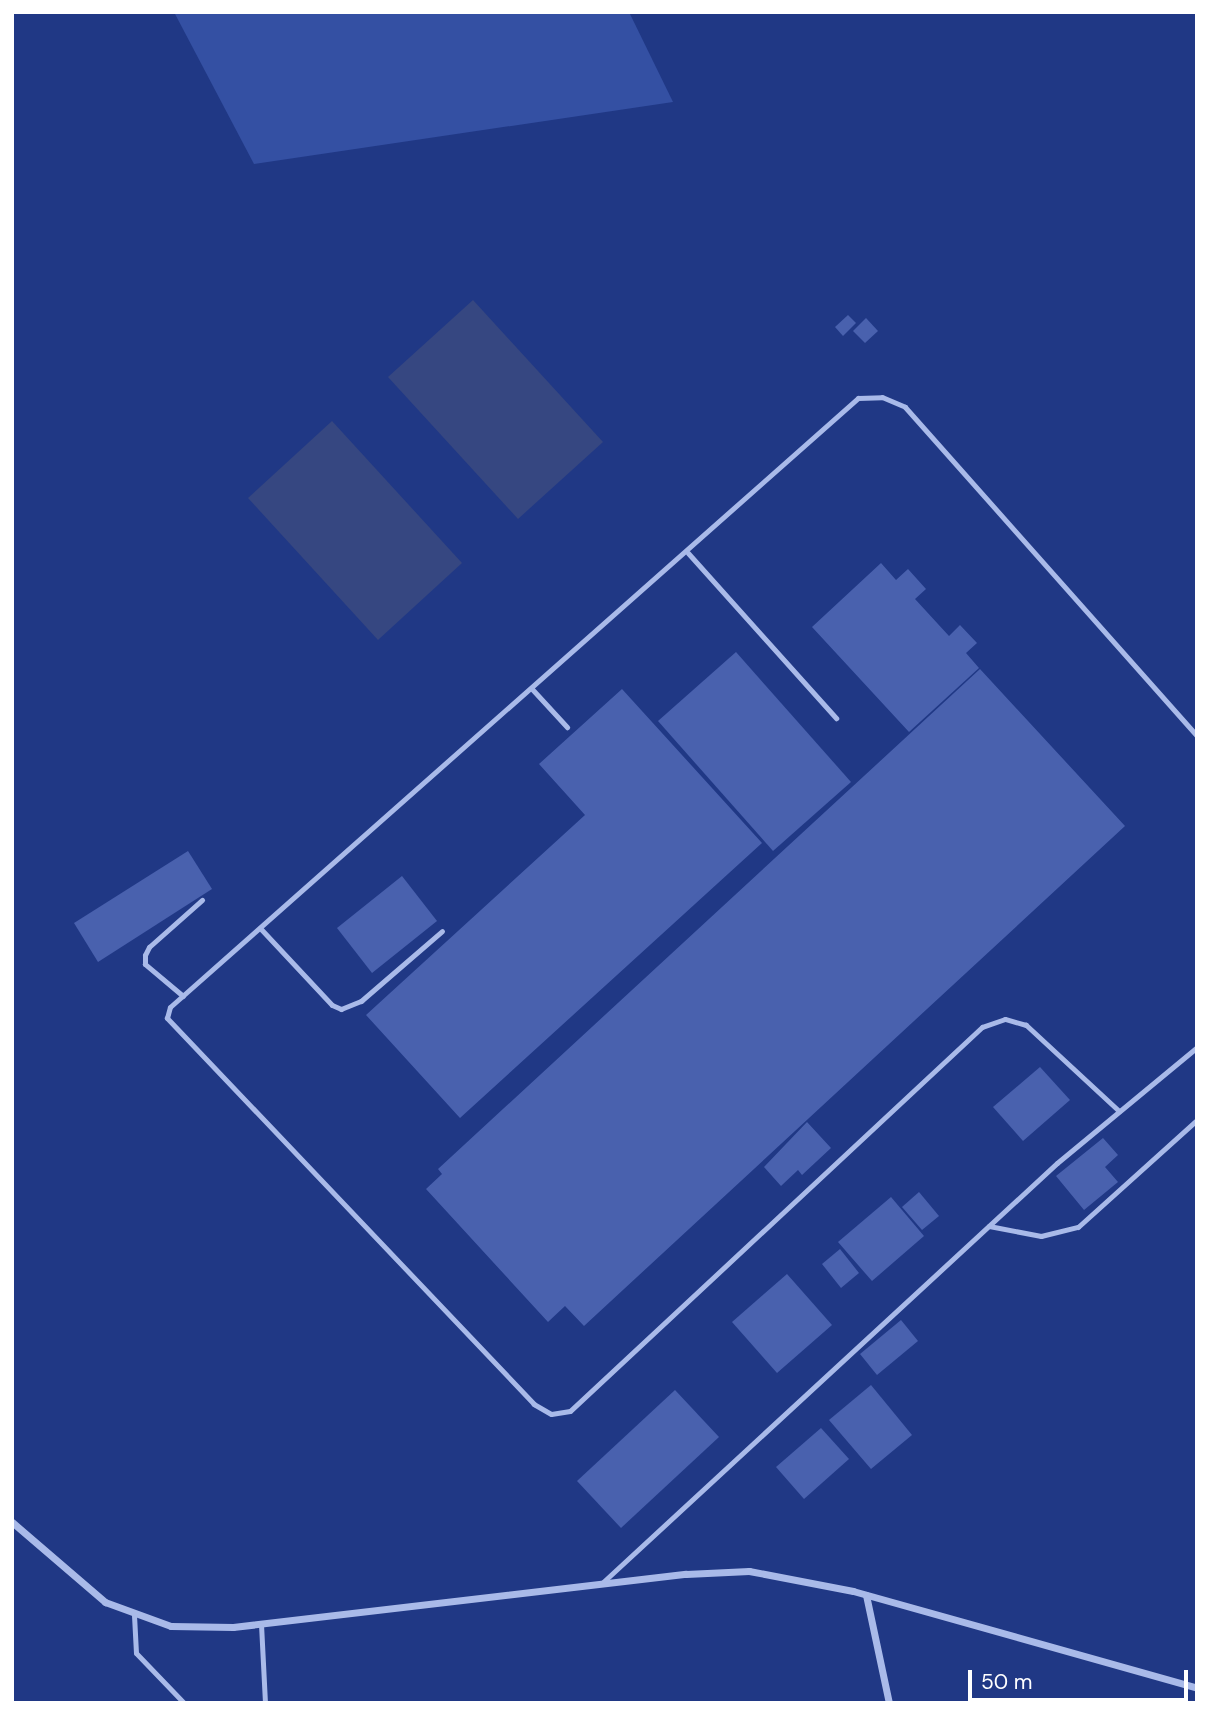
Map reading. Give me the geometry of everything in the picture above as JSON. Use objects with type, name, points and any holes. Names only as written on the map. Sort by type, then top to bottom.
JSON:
[{"type":"street","points":[[12,1522],[84,1587],[134,1615],[196,1629],[261,1625],[602,1583],[748,1571],[866,1594],[1197,1688]]},
{"type":"street","points":[[866,1594],[890,1703]]},
{"type":"lane","points":[[1119,1111],[1026,1026],[1004,1019],[982,1027],[570,1411],[551,1414],[534,1404],[177,1032],[167,1018],[170,1007],[688,553],[858,398],[882,397],[905,407],[1197,736]]},
{"type":"lane","points":[[688,553],[836,718]]},
{"type":"lane","points":[[533,689],[567,727]]},
{"type":"lane","points":[[183,996],[145,964],[145,955],[149,947],[202,900]]},
{"type":"lane","points":[[260,928],[341,1009],[361,1001],[442,931]]},
{"type":"lane","points":[[602,1583],[989,1226],[1197,1046]]},
{"type":"lane","points":[[989,1226],[1041,1236],[1078,1227],[1197,1120]]},
{"type":"lane","points":[[134,1615],[136,1653],[184,1703]]},
{"type":"lane","points":[[261,1625],[265,1703]]},
{"type":"shaded area","points":[[174,12],[629,12],[673,102],[254,164]]},
{"type":"shaded area","points":[[473,300],[603,442],[518,519],[388,377]]},
{"type":"shaded area","points":[[332,421],[462,563],[378,640],[248,498]]},
{"type":"building","points":[[848,315],[856,323],[843,336],[835,327]]},
{"type":"building","points":[[866,318],[878,331],[865,343],[853,331]]},
{"type":"building","points":[[881,563],[896,580],[908,569],[926,589],[915,599],[949,636],[960,625],[977,643],[966,653],[979,668],[909,732],[812,627]]},
{"type":"building","points":[[736,652],[851,782],[773,851],[658,721]]},
{"type":"building","points":[[980,669],[1125,826],[584,1326],[565,1306],[548,1322],[426,1189],[442,1174],[438,1169]]},
{"type":"building","points":[[622,689],[762,843],[460,1118],[366,1015],[585,815],[539,764]]},
{"type":"building","points":[[188,851],[212,889],[98,962],[74,923]]},
{"type":"building","points":[[402,876],[437,921],[372,973],[337,928]]},
{"type":"building","points":[[1040,1067],[1070,1100],[1023,1141],[993,1107]]},
{"type":"building","points":[[807,1122],[831,1148],[802,1175],[798,1170],[781,1186],[764,1167]]},
{"type":"building","points":[[1103,1138],[1118,1155],[1105,1167],[1118,1182],[1084,1210],[1056,1176]]},
{"type":"building","points":[[919,1192],[939,1216],[922,1230],[902,1207]]},
{"type":"building","points":[[891,1197],[924,1236],[872,1281],[838,1242]]},
{"type":"building","points":[[840,1249],[859,1273],[841,1288],[822,1264]]},
{"type":"building","points":[[787,1274],[832,1325],[777,1373],[732,1322]]},
{"type":"building","points":[[901,1320],[918,1341],[877,1375],[860,1354]]},
{"type":"building","points":[[871,1385],[912,1435],[871,1469],[829,1420]]},
{"type":"building","points":[[675,1390],[719,1437],[621,1528],[577,1481]]},
{"type":"building","points":[[821,1428],[849,1459],[804,1499],[776,1467]]}]
